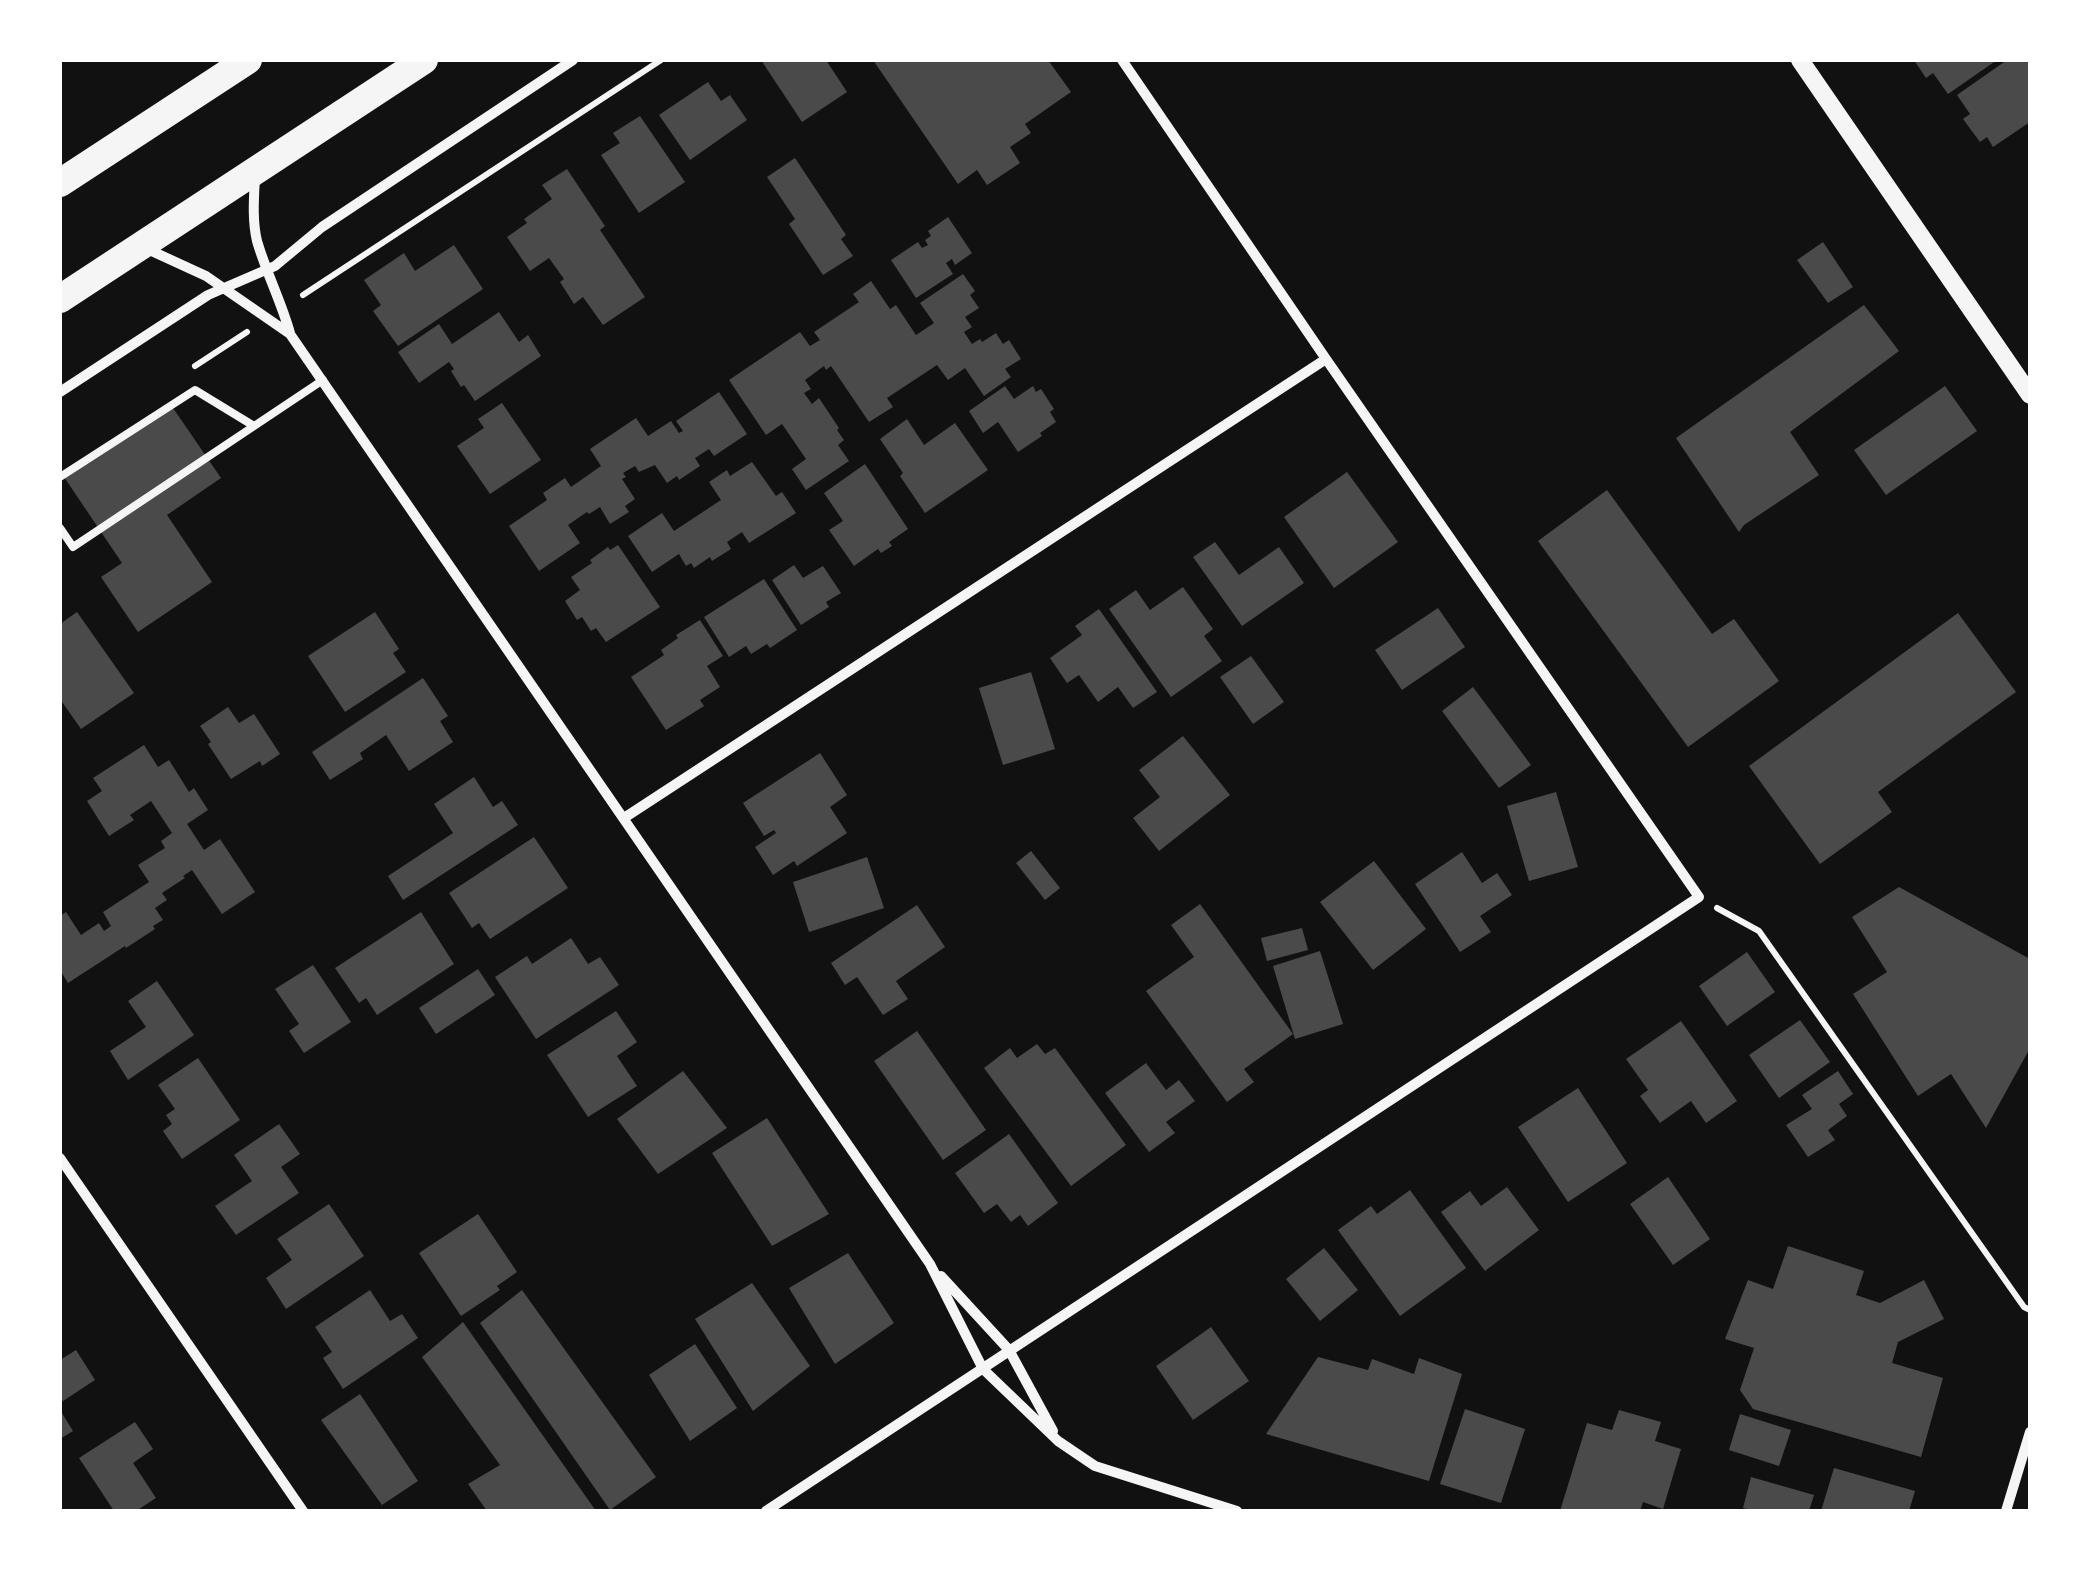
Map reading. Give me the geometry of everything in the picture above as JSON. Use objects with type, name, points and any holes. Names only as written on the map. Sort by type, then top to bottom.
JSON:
[{"type":"highway","points":[[60,183],[248,60]]},
{"type":"highway","points":[[60,299],[424,60]]},
{"type":"street","points":[[60,392],[208,295],[287,257],[322,227],[573,60]]},
{"type":"street","points":[[766,1511],[1699,897],[1122,60]]},
{"type":"street","points":[[1800,60],[2030,395]]},
{"type":"street","points":[[256,171],[257,239],[290,334]]},
{"type":"street","points":[[140,246],[189,266],[224,286],[290,334],[930,1264],[983,1369],[1058,1441],[1095,1466],[1237,1511]]},
{"type":"street","points":[[624,818],[1326,359]]},
{"type":"street","points":[[60,1158],[302,1511]]},
{"type":"street","points":[[930,1264],[1009,1350],[1058,1441]]},
{"type":"street","points":[[2006,1511],[2030,1432]]},
{"type":"lane","points":[[60,528],[73,547],[323,380]]},
{"type":"lane","points":[[60,477],[195,390],[254,426]]},
{"type":"path","points":[[283,308],[661,60]]},
{"type":"path","points":[[192,368],[269,318]]},
{"type":"path","points":[[1699,897],[1759,932],[2024,1307],[2030,1310]]},
{"type":"building","points":[[761,60],[826,60],[847,92],[802,122]]},
{"type":"building","points":[[873,60],[1048,60],[1071,92],[1025,124],[1031,133],[1010,147],[1020,163],[987,185],[977,170],[958,184]]},
{"type":"building","points":[[1914,60],[1997,60],[1948,94],[1933,73],[1926,78]]},
{"type":"building","points":[[2007,60],[2030,60],[2030,122],[1993,147],[1987,137],[1980,142],[1963,119],[1970,114],[1957,95]]},
{"type":"building","points":[[708,82],[721,101],[730,95],[747,120],[690,160],[659,115]]},
{"type":"building","points":[[640,116],[685,182],[639,213],[601,155],[620,143],[613,133]]},
{"type":"building","points":[[795,158],[846,235],[841,239],[853,256],[823,275],[789,224],[795,219],[767,177]]},
{"type":"building","points":[[567,169],[605,226],[600,230],[645,297],[603,325],[583,297],[574,304],[560,282],[564,279],[549,258],[530,271],[507,237],[552,199],[542,185]]},
{"type":"building","points":[[948,217],[972,253],[955,265],[952,259],[946,263],[953,274],[916,298],[891,260],[918,242],[922,248],[928,245],[928,231]]},
{"type":"building","points":[[1823,242],[1853,287],[1828,303],[1797,260]]},
{"type":"building","points":[[454,245],[483,289],[398,346],[373,311],[381,305],[364,280],[404,253],[415,271]]},
{"type":"building","points":[[963,274],[975,291],[970,295],[979,308],[965,317],[972,327],[964,332],[972,344],[996,333],[1003,344],[1009,340],[1021,359],[1005,369],[1011,377],[984,396],[965,368],[948,380],[937,365],[887,398],[893,407],[869,422],[831,366],[826,370],[824,366],[805,380],[811,389],[804,393],[812,404],[819,398],[839,428],[844,440],[838,445],[849,461],[806,490],[792,469],[806,459],[782,424],[766,435],[729,380],[800,332],[810,346],[820,340],[814,332],[859,302],[853,294],[871,281],[890,309],[896,305],[916,335],[934,323],[920,303]]},
{"type":"building","points":[[1864,305],[1899,351],[1790,432],[1819,475],[1739,532],[1676,438]]},
{"type":"building","points":[[499,312],[519,342],[528,335],[541,356],[475,401],[464,385],[461,387],[449,362],[419,383],[398,352],[439,324],[452,344]]},
{"type":"building","points":[[1005,386],[1014,399],[1033,386],[1036,392],[1041,389],[1054,409],[1050,412],[1056,422],[1018,452],[998,422],[983,433],[969,411]]},
{"type":"building","points":[[1945,386],[1977,431],[1886,495],[1854,450]]},
{"type":"building","points":[[719,392],[747,434],[714,456],[709,449],[695,458],[700,466],[679,480],[677,476],[667,483],[655,465],[639,472],[635,466],[623,473],[626,477],[622,479],[635,499],[625,506],[629,512],[610,524],[600,507],[587,512],[568,525],[580,543],[539,571],[509,526],[547,500],[543,493],[565,478],[571,487],[601,466],[590,449],[636,418],[648,436],[671,421],[679,433],[683,431],[676,421]]},
{"type":"building","points":[[502,403],[541,460],[490,494],[457,446],[484,428],[478,419]]},
{"type":"building","points":[[171,405],[221,478],[167,515],[212,582],[138,632],[101,577],[122,563],[64,477]]},
{"type":"building","points":[[907,419],[924,445],[955,423],[988,470],[925,513],[880,439]]},
{"type":"building","points":[[752,462],[776,496],[782,492],[796,513],[749,543],[742,532],[727,542],[731,549],[712,561],[710,557],[694,568],[691,563],[686,566],[679,554],[652,572],[628,536],[662,513],[674,531],[721,500],[709,482],[727,470],[730,476]]},
{"type":"building","points":[[865,464],[908,529],[889,542],[892,546],[881,553],[878,549],[854,566],[829,530],[843,521],[824,493]]},
{"type":"building","points":[[1347,472],[1398,542],[1334,588],[1284,517]]},
{"type":"building","points":[[1607,490],[1712,634],[1734,619],[1779,681],[1688,747],[1538,541]]},
{"type":"building","points":[[1215,542],[1239,575],[1279,547],[1304,583],[1242,626],[1193,557]]},
{"type":"building","points":[[618,545],[660,607],[606,642],[596,628],[591,631],[582,617],[577,620],[565,601],[580,590],[571,577],[608,547],[610,550]]},
{"type":"building","points":[[794,565],[803,578],[823,566],[841,593],[826,602],[829,607],[801,625],[772,580]]},
{"type":"building","points":[[764,579],[797,630],[770,648],[767,644],[751,654],[746,646],[729,657],[704,617]]},
{"type":"building","points":[[1183,587],[1213,629],[1204,636],[1222,661],[1171,697],[1109,609],[1136,590],[1150,610]]},
{"type":"building","points":[[1438,608],[1465,647],[1402,690],[1375,650]]},
{"type":"building","points":[[1099,609],[1157,692],[1133,708],[1118,687],[1098,702],[1079,675],[1067,683],[1050,658],[1082,635],[1075,626]]},
{"type":"building","points":[[77,612],[134,693],[81,729],[60,699],[60,624]]},
{"type":"building","points":[[375,612],[399,649],[393,653],[406,672],[345,712],[308,656]]},
{"type":"building","points":[[1958,613],[2016,692],[1878,792],[1892,812],[1820,864],[1749,766]]},
{"type":"building","points":[[700,620],[723,656],[707,666],[720,687],[700,700],[704,706],[666,730],[631,677],[664,655],[661,650],[678,638],[676,635]]},
{"type":"building","points":[[1251,656],[1284,702],[1253,724],[1220,677]]},
{"type":"building","points":[[1031,672],[1055,749],[1003,765],[979,688]]},
{"type":"building","points":[[423,678],[448,716],[440,721],[453,742],[409,771],[386,735],[360,753],[363,759],[330,780],[312,752]]},
{"type":"building","points":[[1473,687],[1531,765],[1499,788],[1442,711]]},
{"type":"building","points":[[228,707],[239,723],[254,714],[280,754],[231,779],[200,726]]},
{"type":"building","points":[[1183,736],[1230,795],[1159,851],[1133,818],[1160,797],[1139,770]]},
{"type":"building","points":[[144,745],[158,767],[169,760],[189,792],[194,788],[208,810],[187,824],[204,850],[220,839],[255,892],[222,914],[192,870],[162,893],[167,900],[155,908],[163,920],[153,926],[155,929],[68,983],[60,970],[60,916],[66,912],[81,935],[99,923],[104,931],[111,926],[103,912],[149,882],[138,865],[165,848],[161,841],[172,833],[151,801],[130,815],[134,820],[109,836],[87,801],[102,791],[93,778]]},
{"type":"building","points":[[820,753],[847,795],[830,807],[847,833],[797,866],[794,861],[773,875],[755,847],[776,833],[774,830],[764,836],[743,803]]},
{"type":"building","points":[[474,777],[493,807],[502,801],[518,825],[403,900],[388,876],[453,833],[434,804]]},
{"type":"building","points":[[1556,792],[1578,867],[1529,881],[1507,806]]},
{"type":"building","points":[[534,837],[568,888],[490,939],[479,923],[472,928],[449,893]]},
{"type":"building","points":[[1031,851],[1060,888],[1045,900],[1016,863]]},
{"type":"building","points":[[1462,852],[1482,883],[1497,873],[1512,895],[1480,916],[1491,932],[1460,952],[1415,884]]},
{"type":"building","points":[[867,857],[884,908],[809,932],[793,882]]},
{"type":"building","points":[[1374,861],[1426,929],[1373,970],[1320,902]]},
{"type":"building","points":[[1899,887],[2030,959],[2030,1048],[1986,1128],[1951,1074],[1918,1096],[1853,994],[1887,972],[1852,917]]},
{"type":"building","points":[[1200,904],[1293,1034],[1244,1069],[1254,1082],[1227,1102],[1146,991],[1194,957],[1171,925]]},
{"type":"building","points":[[917,905],[945,947],[896,981],[908,999],[883,1015],[857,977],[845,985],[831,963]]},
{"type":"building","points":[[421,912],[454,964],[377,1015],[366,998],[359,1003],[335,968]]},
{"type":"building","points":[[1302,928],[1308,950],[1267,961],[1261,938]]},
{"type":"building","points":[[571,938],[588,964],[600,957],[619,985],[536,1039],[495,977],[527,956],[532,964]]},
{"type":"building","points":[[1320,951],[1343,1024],[1295,1039],[1273,966]]},
{"type":"building","points":[[1747,952],[1775,992],[1727,1026],[1699,986]]},
{"type":"building","points":[[313,965],[351,1022],[304,1053],[289,1031],[299,1024],[275,989]]},
{"type":"building","points":[[478,969],[495,995],[436,1034],[419,1008]]},
{"type":"building","points":[[157,981],[194,1035],[128,1080],[110,1051],[146,1027],[128,1001]]},
{"type":"building","points":[[616,1011],[637,1042],[617,1056],[637,1086],[588,1117],[547,1055]]},
{"type":"building","points":[[1800,1020],[1830,1062],[1779,1098],[1749,1055]]},
{"type":"building","points":[[1681,1021],[1737,1101],[1706,1123],[1691,1101],[1660,1123],[1640,1096],[1648,1090],[1626,1059]]},
{"type":"building","points":[[917,1031],[986,1130],[943,1160],[874,1061]]},
{"type":"building","points":[[1037,1044],[1045,1054],[1055,1048],[1126,1145],[1071,1186],[984,1068],[1010,1048],[1017,1058]]},
{"type":"building","points":[[198,1058],[240,1120],[182,1159],[163,1131],[172,1124],[166,1115],[175,1109],[158,1085]]},
{"type":"building","points":[[1146,1063],[1166,1090],[1179,1080],[1195,1101],[1166,1122],[1175,1133],[1149,1152],[1105,1093]]},
{"type":"building","points":[[683,1071],[727,1128],[658,1174],[617,1119]]},
{"type":"building","points":[[1838,1071],[1853,1094],[1839,1104],[1847,1116],[1828,1130],[1835,1140],[1808,1157],[1786,1125],[1812,1109],[1802,1095]]},
{"type":"building","points":[[1578,1088],[1627,1163],[1568,1202],[1518,1127]]},
{"type":"building","points":[[767,1118],[829,1214],[772,1246],[712,1153]]},
{"type":"building","points":[[279,1124],[300,1154],[281,1167],[299,1193],[236,1235],[215,1206],[252,1181],[234,1155]]},
{"type":"building","points":[[1009,1134],[1058,1203],[1028,1226],[1020,1215],[1011,1222],[997,1204],[984,1213],[955,1173]]},
{"type":"building","points":[[1668,1177],[1710,1239],[1673,1265],[1630,1204]]},
{"type":"building","points":[[1507,1187],[1539,1230],[1485,1271],[1441,1212],[1470,1191],[1481,1206]]},
{"type":"building","points":[[1410,1190],[1466,1268],[1400,1316],[1338,1230],[1371,1206],[1377,1214]]},
{"type":"building","points":[[329,1204],[364,1256],[286,1309],[266,1278],[292,1260],[277,1239]]},
{"type":"building","points":[[478,1214],[517,1272],[497,1286],[500,1290],[461,1316],[419,1253]]},
{"type":"building","points":[[1788,1246],[1864,1271],[1856,1295],[1880,1303],[1924,1280],[1944,1319],[1898,1342],[1892,1363],[1943,1378],[1921,1457],[1753,1409],[1740,1390],[1754,1348],[1725,1339],[1748,1280],[1773,1289]]},
{"type":"building","points":[[1324,1248],[1358,1290],[1320,1321],[1286,1279]]},
{"type":"building","points":[[848,1253],[894,1323],[835,1364],[789,1288]]},
{"type":"building","points":[[752,1283],[810,1366],[753,1411],[695,1319]]},
{"type":"building","points":[[370,1290],[390,1321],[402,1314],[418,1338],[343,1389],[323,1358],[332,1352],[315,1327]]},
{"type":"building","points":[[522,1290],[656,1477],[610,1510],[480,1323]]},
{"type":"building","points":[[463,1322],[596,1511],[487,1511],[468,1484],[500,1465],[422,1357]]},
{"type":"building","points":[[1211,1327],[1249,1381],[1193,1420],[1156,1366]]},
{"type":"building","points":[[695,1344],[737,1408],[690,1441],[649,1375]]},
{"type":"building","points":[[76,1350],[95,1380],[60,1403],[60,1360]]},
{"type":"building","points":[[1318,1357],[1368,1370],[1372,1359],[1414,1374],[1419,1358],[1462,1374],[1429,1481],[1266,1434]]},
{"type":"building","points":[[360,1394],[418,1481],[382,1505],[321,1420]]},
{"type":"building","points":[[1465,1409],[1525,1429],[1501,1503],[1440,1484]]},
{"type":"building","points":[[60,1410],[73,1431],[60,1439]]},
{"type":"building","points":[[1619,1410],[1661,1422],[1655,1441],[1681,1449],[1663,1509],[1643,1502],[1640,1511],[1560,1511],[1587,1423],[1612,1430]]},
{"type":"building","points":[[1740,1414],[1791,1430],[1779,1466],[1729,1450]]},
{"type":"building","points":[[135,1422],[153,1449],[133,1463],[156,1498],[136,1511],[114,1511],[79,1458]]},
{"type":"building","points":[[1834,1468],[1915,1491],[1909,1511],[1821,1511]]},
{"type":"building","points":[[1751,1477],[1814,1495],[1809,1511],[1743,1508]]}]
